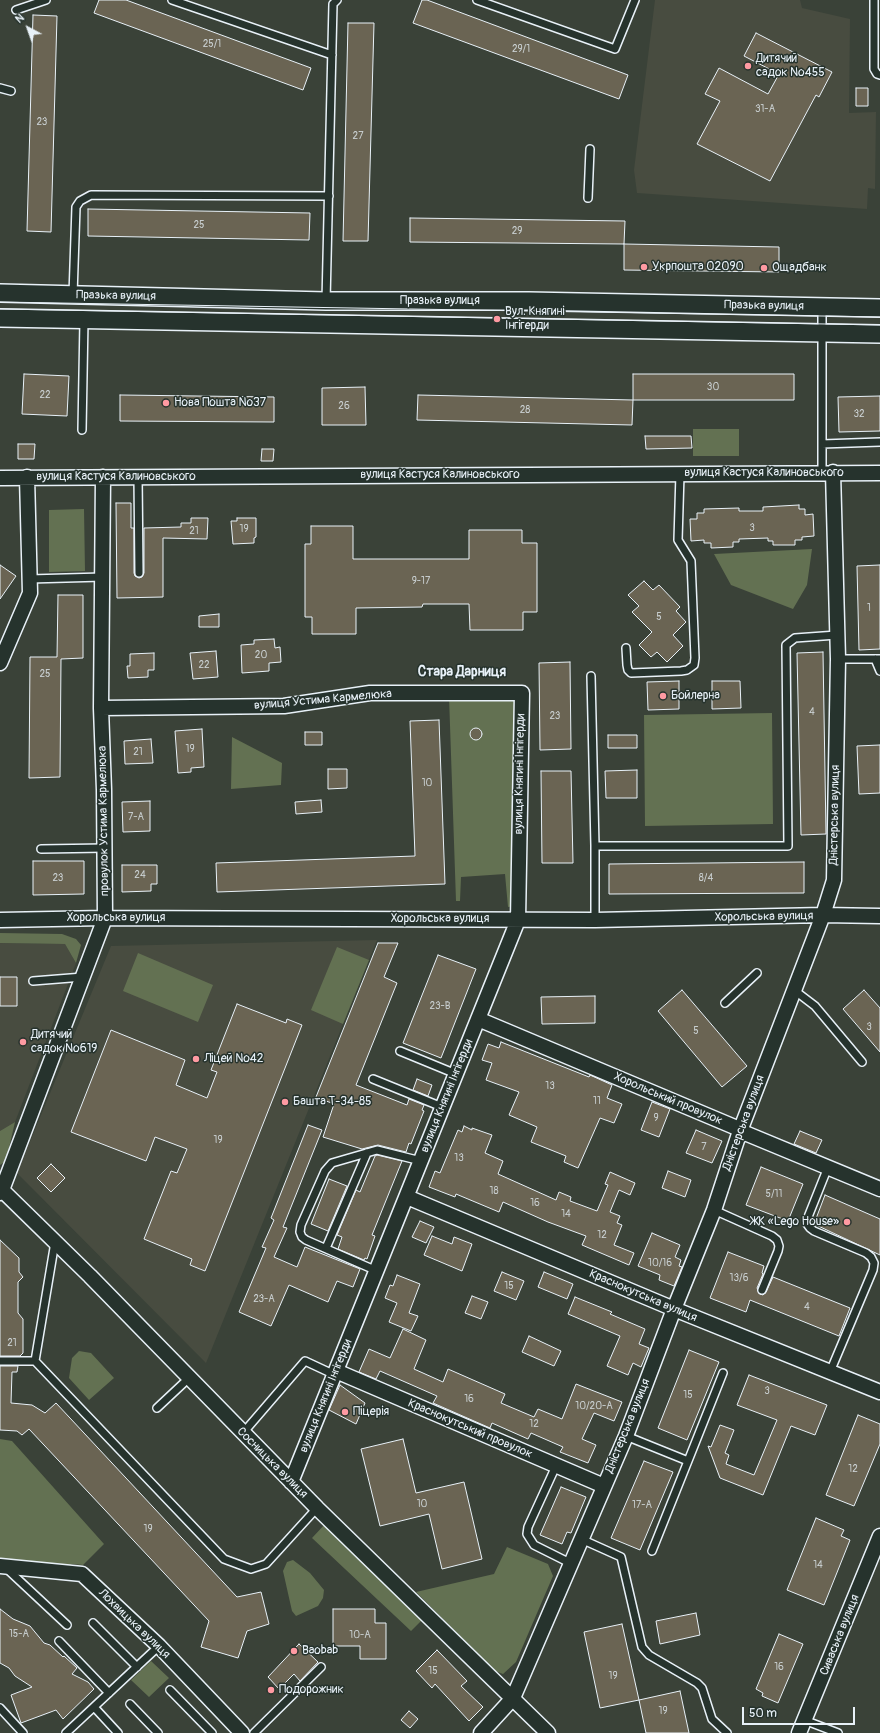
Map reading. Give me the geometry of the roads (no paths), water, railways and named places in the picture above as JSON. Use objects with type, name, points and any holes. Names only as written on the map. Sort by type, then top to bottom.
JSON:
[{"type":"street","name":"Празька вулиця","points":[[0,293],[326,301],[529,301],[880,308]]},
{"type":"street","name":"Празька вулиця","points":[[0,318],[880,334]]},
{"type":"street","name":"Дністерська вулиця","points":[[481,1733],[513,1698],[626,1436],[674,1309],[714,1210],[740,1131],[823,916],[834,880],[838,659],[828,473]]},
{"type":"street","name":"вулиця Кастуся Калиновського","points":[[0,478],[880,473]]},
{"type":"street","name":"провулок Устима Кармелюка","points":[[1,1190],[106,918],[101,708],[103,477]]},
{"type":"street","points":[[0,663],[30,593],[27,478]]},
{"type":"street","name":"вулиця Устима Кармелюка","points":[[101,708],[284,706],[370,693],[522,693]]},
{"type":"street","name":"вулиця Княгині Інгігерди","points":[[290,1482],[336,1373],[518,920],[522,693]]},
{"type":"street","name":"Хорольська вулиця","points":[[0,920],[106,918],[594,920],[880,916]]},
{"type":"street","name":"Хорольський провулок","points":[[478,1019],[880,1189]]},
{"type":"street","name":"Сосницька вулиця","points":[[1,1190],[55,1242],[290,1482],[548,1733]]},
{"type":"street","name":"Краснокутська вулиця","points":[[406,1197],[674,1309],[880,1392]]},
{"type":"street","name":"Краснокутський провулок","points":[[336,1373],[604,1486]]},
{"type":"street","name":"Сиваська вулиця","points":[[802,1727],[880,1536]]},
{"type":"street","name":"Лохвицька вулиця","points":[[3,1567],[82,1574],[159,1646],[242,1733]]},
{"type":"lane","points":[[16,10],[46,0]]},
{"type":"lane","points":[[172,0],[332,55]]},
{"type":"lane","points":[[326,301],[333,4],[337,0]]},
{"type":"lane","points":[[477,0],[615,49],[635,0]]},
{"type":"lane","points":[[874,0],[874,69],[877,74],[880,75]]},
{"type":"lane","points":[[0,88],[11,91]]},
{"type":"lane","points":[[588,198],[590,149]]},
{"type":"lane","points":[[73,295],[76,207],[80,200],[91,195],[328,196]]},
{"type":"lane","points":[[822,308],[822,444],[828,473]]},
{"type":"lane","points":[[82,430],[84,319]]},
{"type":"lane","points":[[822,444],[880,442]]},
{"type":"lane","points":[[626,648],[627,665],[628,670],[631,673],[681,671],[687,670],[694,665],[695,658],[691,561],[678,540],[680,474]]},
{"type":"lane","points":[[138,477],[139,573]]},
{"type":"lane","points":[[29,579],[103,577]]},
{"type":"lane","points":[[595,846],[788,846],[786,645],[795,638],[837,635]]},
{"type":"lane","points":[[838,659],[877,658],[880,671]]},
{"type":"lane","points":[[591,676],[595,846],[594,920]]},
{"type":"lane","points":[[41,849],[105,848]]},
{"type":"lane","points":[[725,1003],[757,973]]},
{"type":"lane","points":[[33,981],[83,977]]},
{"type":"lane","points":[[794,990],[815,1006],[862,1062]]},
{"type":"lane","points":[[400,1051],[456,1074]]},
{"type":"lane","points":[[373,1079],[442,1108]]},
{"type":"lane","points":[[377,1271],[302,1237],[300,1232],[301,1225],[328,1166],[337,1160],[377,1150],[421,1161]]},
{"type":"lane","points":[[326,1248],[367,1153]]},
{"type":"lane","points":[[828,1167],[808,1217],[807,1224],[814,1231],[866,1253],[871,1257],[874,1263],[873,1270],[830,1372]]},
{"type":"lane","points":[[714,1210],[772,1236],[777,1240],[779,1246],[778,1251],[762,1290]]},
{"type":"lane","points":[[36,1361],[55,1242]]},
{"type":"lane","points":[[0,1362],[36,1361],[224,1559],[250,1569],[266,1564],[317,1508]]},
{"type":"lane","points":[[242,1433],[304,1361],[336,1373]]},
{"type":"lane","points":[[652,1551],[724,1373]]},
{"type":"lane","points":[[157,1408],[189,1378]]},
{"type":"lane","points":[[626,1436],[688,1462]]},
{"type":"lane","points":[[556,1466],[528,1527],[527,1534],[534,1545],[570,1563]]},
{"type":"lane","points":[[581,1538],[621,1557],[642,1647],[650,1655],[697,1683],[702,1688],[712,1719],[727,1733]]},
{"type":"lane","points":[[3,1567],[67,1625]]},
{"type":"lane","points":[[93,1623],[137,1667]]},
{"type":"lane","points":[[59,1641],[109,1693]]},
{"type":"lane","points":[[66,1733],[159,1646]]},
{"type":"lane","points":[[254,1733],[321,1667]]},
{"type":"lane","points":[[170,1690],[212,1733]]},
{"type":"lane","points":[[130,1704],[158,1733]]},
{"type":"lane","points":[[94,1707],[118,1733]]},
{"type":"lane","points":[[0,1708],[23,1733]]},
{"type":"lane","points":[[802,1727],[838,1733]]},
{"type":"tram line","points":[[0,302],[880,317]]},
{"type":"tram line","points":[[0,309],[880,325]]},
{"type":"place","name":"Дитячий садок №455","points":[[748,66]]},
{"type":"place","name":"Укрпошта 02090","points":[[644,267]]},
{"type":"place","name":"Ощадбанк","points":[[764,268]]},
{"type":"place","name":"Вул. Княгині Інгігерди","points":[[497,319]]},
{"type":"place","name":"Нова Пошта №37","points":[[166,403]]},
{"type":"place","name":"Бойлерна","points":[[663,696]]},
{"type":"place","name":"Дитячий садок №619","points":[[23,1042]]},
{"type":"place","name":"Ліцей №42","points":[[196,1059]]},
{"type":"place","name":"Башта Т-34-85","points":[[285,1102]]},
{"type":"place","name":"ЖК «Lego House»","points":[[847,1222]]},
{"type":"place","name":"Піцерія","points":[[345,1412]]},
{"type":"place","name":"Baobab","points":[[294,1651]]},
{"type":"place","name":"Подорожник","points":[[271,1690]]},
{"type":"district","name":"Стара Дарниця","points":[[462,672]]}]
